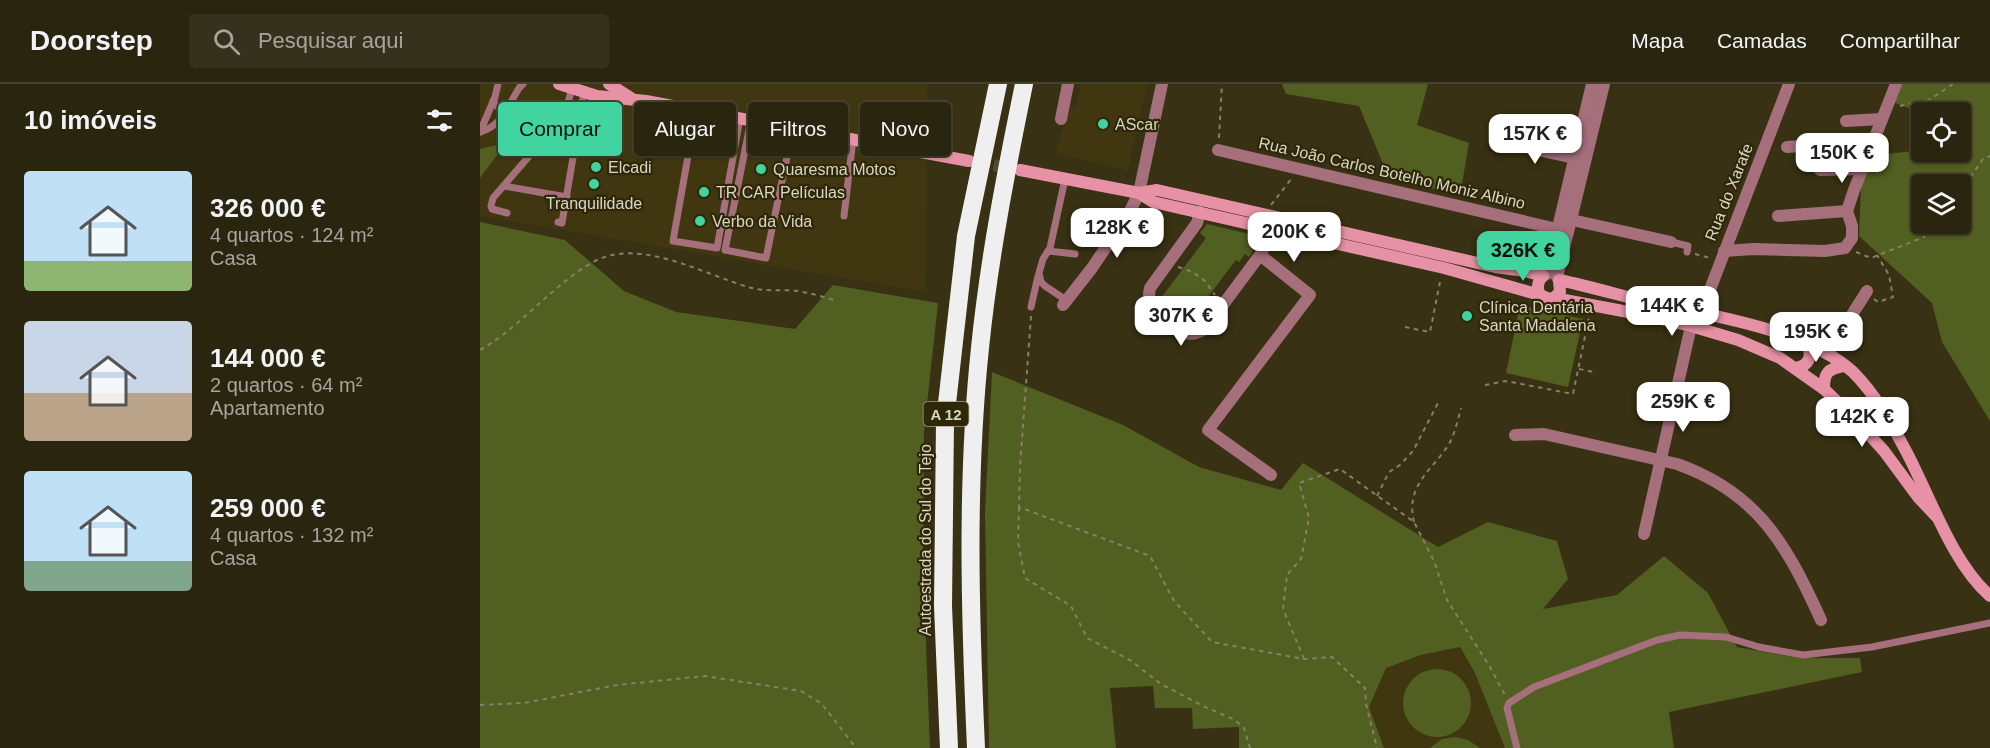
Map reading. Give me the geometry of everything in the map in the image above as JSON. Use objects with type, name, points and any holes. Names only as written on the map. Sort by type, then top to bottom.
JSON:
[{"type":"highway","name":"Autoestrada do Sul do Tejo","points":[[949,748],[943,606],[945,422],[966,236],[998,84]]},
{"type":"highway","name":"A 12","points":[[976,748],[970,570],[971,482],[976,395],[988,276],[1024,84]]},
{"type":"main road","points":[[559,84],[580,88],[609,98],[640,102]]},
{"type":"main road","points":[[609,84],[634,101]]},
{"type":"main road","points":[[736,117],[746,119]]},
{"type":"main road","points":[[848,138],[969,161]]},
{"type":"main road","points":[[1020,170],[1139,193],[1157,190],[1495,267],[1552,277],[1606,292],[1701,313],[1796,339],[1827,354],[1844,366],[1873,395],[1920,477],[1936,516],[1970,574],[1990,596]]},
{"type":"main road","points":[[1139,193],[1153,202],[1444,268],[1550,299],[1634,313],[1738,340],[1780,358],[1824,389],[1884,450],[1918,497],[1936,516]]},
{"type":"main road","points":[[1540,295],[1538,287],[1540,279],[1552,277]]},
{"type":"main road","points":[[1552,277],[1560,292],[1554,298]]},
{"type":"main road","points":[[1796,368],[1804,366],[1809,360],[1809,345]]},
{"type":"main road","points":[[1824,389],[1824,379],[1827,373],[1832,368],[1844,366]]},
{"type":"street","points":[[1061,119],[1068,84]]},
{"type":"street","points":[[1064,303],[1092,268],[1129,213],[1139,193],[1162,84]]},
{"type":"street","points":[[1552,277],[1557,229],[1592,84]]},
{"type":"street","points":[[1552,277],[1572,220],[1604,84]]},
{"type":"street","name":"Rua do Xarafe","points":[[1701,313],[1790,84]]},
{"type":"street","points":[[1724,251],[1754,249],[1825,251],[1845,248],[1852,238],[1852,226],[1847,211],[1896,84]]},
{"type":"street","points":[[1846,121],[1884,114]]},
{"type":"street","points":[[1787,147],[1874,141]]},
{"type":"street","points":[[1502,142],[1574,158]]},
{"type":"street","name":"Rua João Carlos Botelho Moniz Albino","points":[[1218,150],[1557,229]]},
{"type":"street","points":[[1820,170],[1863,169]]},
{"type":"street","points":[[1778,216],[1847,211]]},
{"type":"street","points":[[1200,212],[1197,224],[1150,288],[1148,295],[1152,308],[1185,333],[1191,334],[1205,329],[1260,255],[1275,229]]},
{"type":"street","points":[[1572,220],[1671,242]]},
{"type":"street","points":[[1260,255],[1310,295],[1208,430],[1271,475]]},
{"type":"street","points":[[1827,354],[1866,293]]},
{"type":"street","points":[[1644,534],[1691,326]]},
{"type":"street","points":[[1515,435],[1544,434],[1661,460],[1705,476],[1732,492],[1756,512],[1779,540],[1789,555],[1821,620]]},
{"type":"lane","points":[[498,84],[493,101],[484,115],[480,132],[492,129],[498,123]]},
{"type":"lane","points":[[511,102],[523,84]]},
{"type":"lane","points":[[507,213],[492,209],[490,206],[493,198],[562,117],[580,88]]},
{"type":"lane","points":[[558,222],[562,223],[567,197],[580,88]]},
{"type":"lane","points":[[493,101],[498,107]]},
{"type":"lane","points":[[688,156],[673,241],[717,248],[746,119]]},
{"type":"lane","points":[[746,119],[724,250],[766,258],[787,156]]},
{"type":"lane","points":[[844,216],[853,139]]},
{"type":"lane","points":[[1031,307],[1043,259],[1048,251],[1065,179]]},
{"type":"lane","points":[[504,186],[567,197]]},
{"type":"lane","points":[[1671,242],[1688,246],[1687,252]]},
{"type":"lane","points":[[1048,251],[1075,254]]},
{"type":"lane","points":[[1039,273],[1041,282],[1064,303]]},
{"type":"lane","points":[[1517,748],[1507,708],[1509,703],[1534,687],[1658,640],[1680,635],[1726,637],[1759,647],[1803,656],[1872,647],[1990,623]]},
{"type":"path","points":[[1218,150],[1222,84]]},
{"type":"path","points":[[1884,114],[1929,100],[1953,84]]},
{"type":"path","points":[[1971,176],[1983,159],[1990,156]]},
{"type":"path","points":[[1270,207],[1294,176]]},
{"type":"path","points":[[1845,248],[1870,258],[1927,234]]},
{"type":"path","points":[[1687,252],[1710,258]]},
{"type":"path","points":[[480,350],[496,341],[580,270],[614,254],[668,258],[754,289],[799,291],[837,301]]},
{"type":"path","points":[[1866,293],[1878,302],[1893,297],[1889,275],[1877,255]]},
{"type":"path","points":[[1170,261],[1180,268],[1193,272],[1225,302]]},
{"type":"path","points":[[1405,327],[1430,332],[1440,282]]},
{"type":"path","points":[[1031,307],[1020,467],[1018,542],[1025,578],[1071,606],[1087,638],[1130,660],[1161,684],[1235,720],[1244,728],[1250,748]]},
{"type":"path","points":[[1485,385],[1506,381],[1573,394],[1589,315]]},
{"type":"path","points":[[1578,369],[1594,372]]},
{"type":"path","points":[[1377,495],[1389,472],[1400,465],[1413,451],[1438,403]]},
{"type":"path","points":[[1461,408],[1450,441],[1416,489],[1411,510],[1414,522],[1434,561],[1448,600],[1485,658],[1509,703]]},
{"type":"path","points":[[1304,659],[1283,609],[1287,575],[1301,559],[1309,518],[1299,483],[1340,469],[1414,522]]},
{"type":"path","points":[[1019,507],[1150,556],[1174,600],[1212,642],[1304,659],[1332,657],[1365,688],[1366,704],[1377,748]]},
{"type":"path","points":[[480,705],[524,703],[617,685],[705,676],[801,691],[822,704],[856,748]]},
{"type":"shaded area","points":[[480,84],[927,84],[927,102],[860,102],[860,156],[927,156],[926,292],[480,216]]},
{"type":"shaded area","points":[[1081,84],[1147,84],[1128,170],[1056,154],[1067,105],[1076,107]]},
{"type":"shaded area","points":[[1460,647],[1475,673],[1505,748],[1384,748],[1369,707],[1386,668],[1421,655]]},
{"type":"green space","points":[[1282,84],[1428,84],[1417,125],[1469,143],[1460,196],[1388,176],[1359,106],[1286,94]]},
{"type":"green space","points":[[1902,84],[1990,84],[1990,421],[1942,342],[1932,303],[1859,236],[1861,184],[1877,155],[1911,151],[1911,162],[1971,162],[1971,102],[1911,102],[1911,109],[1893,102]]},
{"type":"green space","points":[[498,145],[498,154],[480,178],[480,149]]},
{"type":"green space","points":[[480,222],[565,240],[624,291],[676,312],[795,329],[833,285],[938,303],[924,432],[923,567],[930,748],[480,748]]},
{"type":"green space","points":[[1207,224],[1258,236],[1260,240],[1249,257],[1245,254],[1239,262],[1236,260],[1187,324],[1158,302],[1206,238],[1200,233]]},
{"type":"green space","points":[[1520,305],[1583,319],[1568,387],[1506,373]]},
{"type":"green space","points":[[992,372],[1123,425],[1199,467],[1281,490],[1303,463],[1438,547],[1488,522],[1557,541],[1568,579],[1543,609],[1617,595],[1664,556],[1708,593],[1737,647],[1799,658],[1860,658],[1862,672],[1669,712],[1674,748],[1505,748],[1475,673],[1460,647],[1421,655],[1386,668],[1369,707],[1384,748],[1239,748],[1239,727],[1193,729],[1192,708],[1155,708],[1153,686],[1110,688],[1116,748],[989,748],[985,512]]},
{"type":"green space","points":[[1444,669],[1456,675],[1465,684],[1471,696],[1469,716],[1461,727],[1444,737],[1430,737],[1413,727],[1405,716],[1403,696],[1413,679],[1424,671]]},
{"type":"green space","points":[[1455,737],[1468,740],[1480,748],[1430,748],[1442,739]]},
{"type":"tunnel","points":[[976,162],[1015,169]]},
{"type":"place","name":"AScar","points":[[1103,124]]},
{"type":"place","name":"Elcadi","points":[[596,167]]},
{"type":"place","name":"Quaresma Motos","points":[[761,169]]},
{"type":"place","name":"Tranquilidade","points":[[594,184]]},
{"type":"place","name":"TR CAR Películas","points":[[704,192]]},
{"type":"place","name":"Verbo da Vida","points":[[700,221]]},
{"type":"place","name":"Clínica Dentária Santa Madalena","points":[[1467,316]]}]
